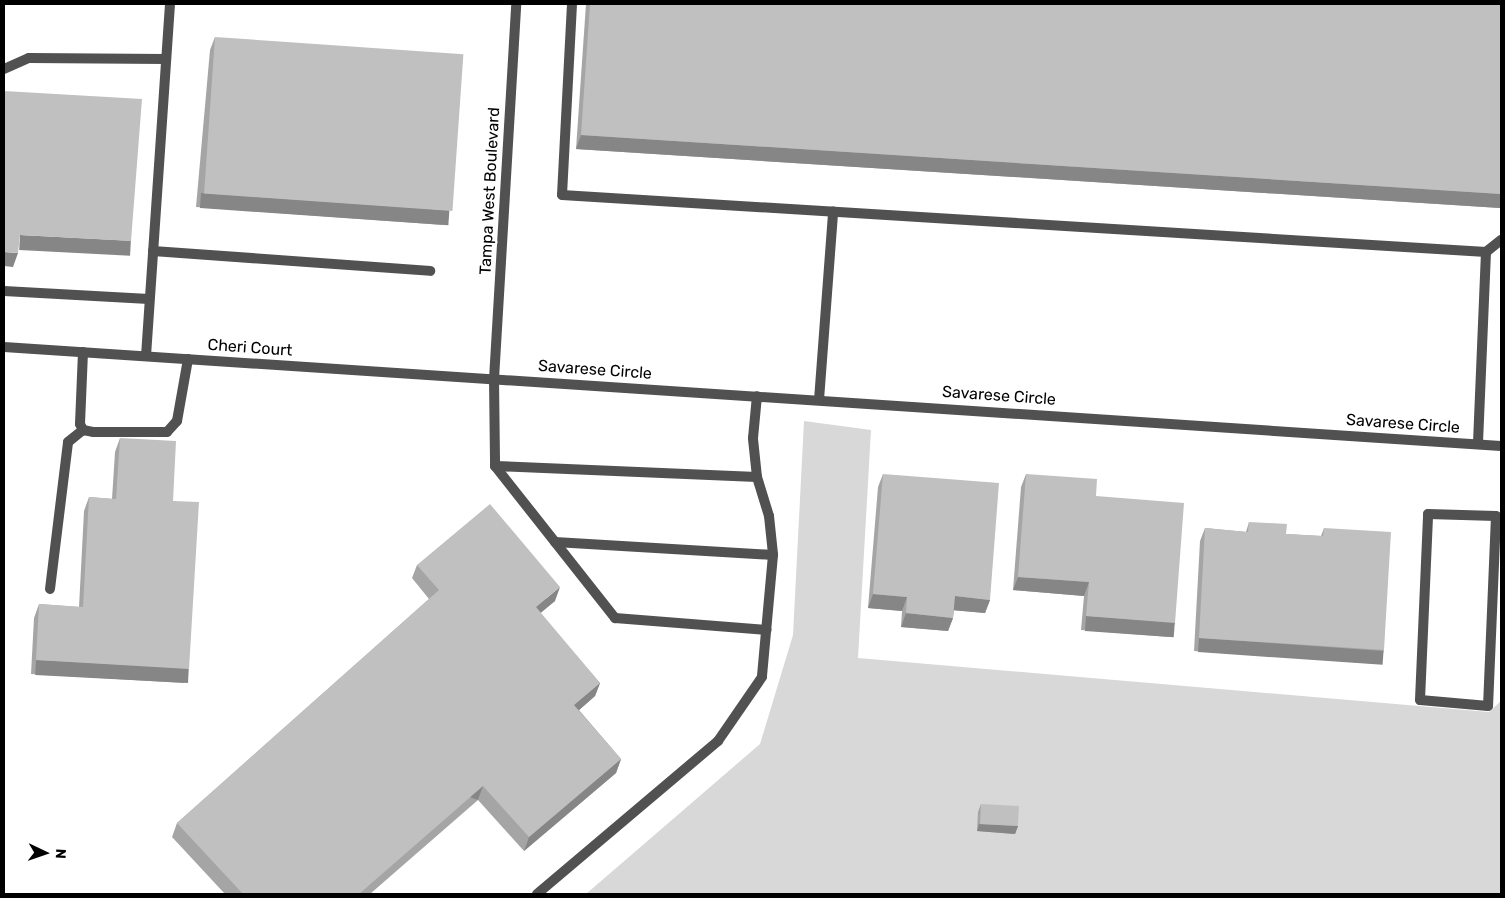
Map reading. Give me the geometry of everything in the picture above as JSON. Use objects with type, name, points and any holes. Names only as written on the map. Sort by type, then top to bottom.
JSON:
[{"type":"street","points":[[146,356],[170,4]]},
{"type":"street","name":"Tampa West Boulevard","points":[[495,466],[494,379],[516,4]]},
{"type":"street","points":[[572,4],[562,195],[1486,252],[1501,240]]},
{"type":"street","points":[[4,69],[29,58],[166,59]]},
{"type":"street","points":[[819,400],[833,212]]},
{"type":"street","points":[[153,251],[430,271]]},
{"type":"street","points":[[1478,444],[1486,252]]},
{"type":"street","points":[[4,291],[149,299]]},
{"type":"street","name":"Cheri Court","points":[[4,347],[494,379]]},
{"type":"street","points":[[83,352],[80,424],[83,430]]},
{"type":"street","points":[[50,589],[68,442],[83,430],[167,432],[177,421],[188,359]]},
{"type":"street","name":"Savarese Circle","points":[[494,379],[1501,446]]},
{"type":"street","points":[[537,894],[718,740],[762,677],[773,555],[769,516],[757,477],[753,438],[757,396]]},
{"type":"street","points":[[495,466],[757,477]]},
{"type":"street","points":[[495,466],[615,618],[767,630]]},
{"type":"street","points":[[1428,514],[1496,516],[1499,568],[1488,706],[1420,700],[1428,514]]},
{"type":"street","points":[[555,542],[773,555]]},
{"type":"shaded area","points":[[804,421],[871,430],[858,658],[1489,712],[1501,701],[1501,894],[586,894],[760,744],[793,635]]},
{"type":"building","points":[[590,4],[1501,4],[1501,194],[581,135]]},
{"type":"building","points":[[215,37],[463,54],[452,211],[204,194]]},
{"type":"building","points":[[4,91],[142,99],[131,241],[20,235],[18,253],[4,252]]},
{"type":"building","points":[[120,438],[176,441],[173,501],[199,502],[189,669],[36,660],[39,604],[83,607],[89,497],[116,499]]},
{"type":"building","points":[[883,474],[999,483],[990,600],[955,596],[953,618],[906,613],[907,597],[873,594]]},
{"type":"building","points":[[1026,474],[1097,479],[1096,496],[1184,503],[1175,623],[1086,616],[1089,582],[1018,577]]},
{"type":"building","points":[[490,504],[560,587],[536,607],[600,683],[574,705],[621,759],[529,837],[483,786],[359,894],[243,894],[177,823],[439,590],[417,565]]},
{"type":"building","points":[[1249,522],[1287,524],[1286,534],[1323,536],[1324,528],[1391,532],[1384,650],[1199,638],[1205,528],[1248,532]]},
{"type":"building","points":[[981,804],[1019,806],[1018,826],[980,824]]}]
